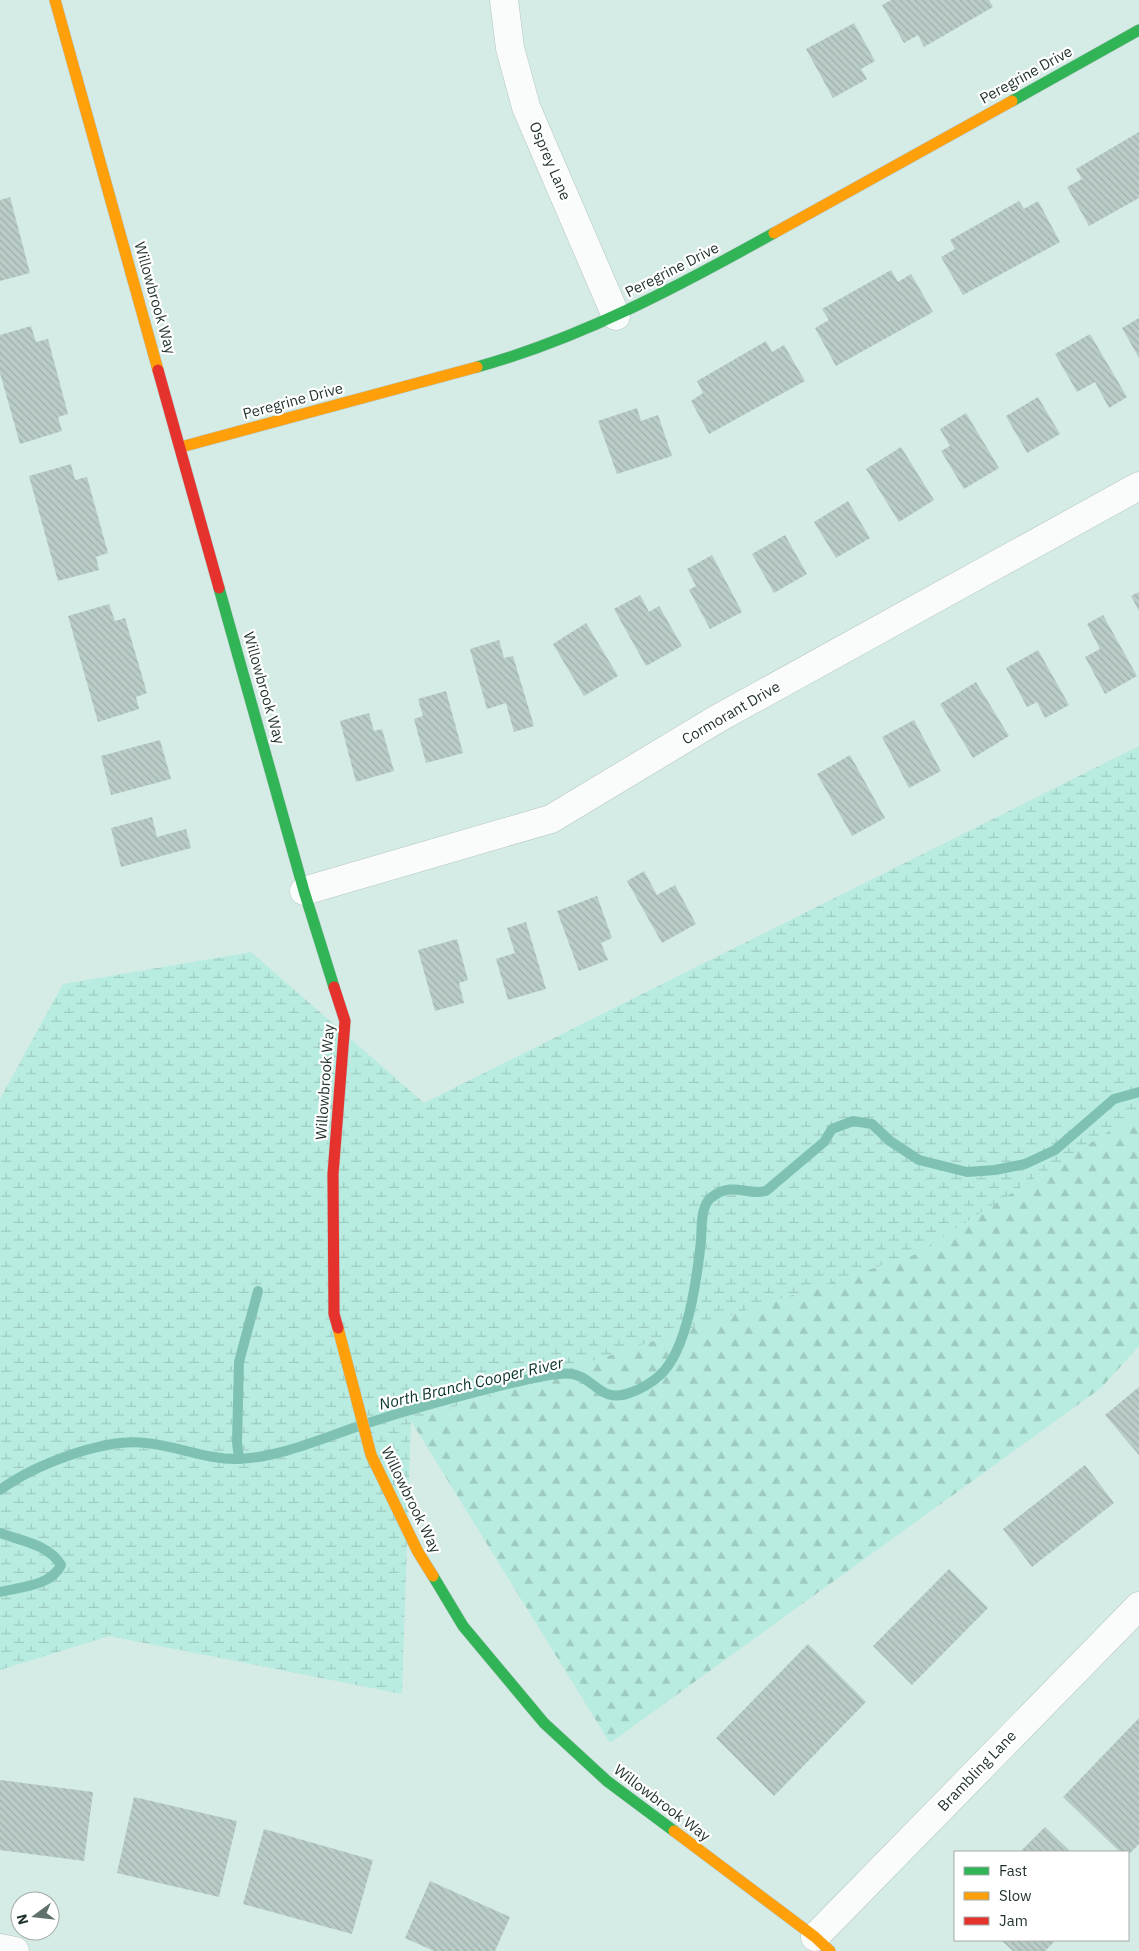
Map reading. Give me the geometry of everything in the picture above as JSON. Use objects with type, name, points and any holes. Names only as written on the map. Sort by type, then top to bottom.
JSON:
[{"type":"street","name":"Willowbrook Way","points":[[55,0],[304,891],[345,1021],[333,1174],[334,1314],[371,1455],[418,1552],[463,1626],[544,1723],[607,1781],[823,1944]]},
{"type":"street","name":"Osprey Lane","points":[[504,0],[510,48],[526,107],[616,316]]},
{"type":"street","name":"Peregrine Drive","points":[[181,447],[520,356],[616,316],[763,239],[1139,30]]},
{"type":"street","name":"Cormorant Drive","points":[[304,891],[551,819],[717,720],[1139,486]]},
{"type":"street","name":"Brambling Lane","points":[[823,1944],[1139,1606]]},
{"type":"street","points":[[0,1948],[15,1951]]},
{"type":"green space","points":[[1139,746],[1139,1112],[916,1254],[411,1421],[402,1694],[109,1636],[0,1670],[0,1099],[63,984],[251,952],[424,1103]]},
{"type":"green space","points":[[1139,1112],[1139,1346],[1101,1388],[610,1743],[411,1421],[916,1254]]},
{"type":"building","points":[[891,0],[989,0],[993,7],[924,47],[918,35],[904,43],[882,5]]},
{"type":"building","points":[[854,23],[875,61],[861,69],[867,79],[833,98],[806,49]]},
{"type":"building","points":[[1139,132],[1139,198],[1089,226],[1067,187],[1082,179],[1076,169]]},
{"type":"building","points":[[10,197],[30,273],[0,281],[0,200]]},
{"type":"building","points":[[1019,201],[1024,209],[1038,201],[1060,242],[963,295],[941,257],[955,249],[950,240]]},
{"type":"building","points":[[891,270],[898,282],[911,274],[933,312],[836,366],[815,328],[829,320],[822,309]]},
{"type":"building","points":[[1139,318],[1139,358],[1122,328]]},
{"type":"building","points":[[31,326],[36,342],[48,339],[68,414],[58,417],[62,431],[20,444],[0,373],[0,335]]},
{"type":"building","points":[[1090,334],[1127,397],[1109,408],[1095,382],[1077,392],[1055,354]]},
{"type":"building","points":[[766,341],[772,352],[784,345],[805,381],[709,434],[691,401],[703,393],[697,381]]},
{"type":"building","points":[[1038,397],[1060,434],[1027,453],[1006,416]]},
{"type":"building","points":[[637,408],[641,421],[658,415],[672,456],[617,474],[598,421]]},
{"type":"building","points":[[966,413],[999,468],[964,489],[941,451],[950,446],[940,429]]},
{"type":"building","points":[[901,447],[934,500],[899,522],[866,469]]},
{"type":"building","points":[[71,464],[75,480],[87,477],[108,553],[96,557],[99,570],[58,581],[29,476]]},
{"type":"building","points":[[848,501],[870,538],[836,558],[814,522]]},
{"type":"building","points":[[785,535],[807,574],[774,593],[752,554]]},
{"type":"building","points":[[712,555],[742,612],[710,629],[689,590],[696,586],[687,569]]},
{"type":"building","points":[[1139,592],[1139,611],[1131,596]]},
{"type":"building","points":[[640,595],[649,612],[659,606],[682,646],[646,666],[614,609]]},
{"type":"building","points":[[109,604],[115,621],[125,618],[147,693],[136,697],[139,709],[98,722],[68,616]]},
{"type":"building","points":[[1103,615],[1137,676],[1105,694],[1085,657],[1100,649],[1087,624]]},
{"type":"building","points":[[586,623],[618,676],[584,696],[553,644]]},
{"type":"building","points":[[499,640],[504,658],[513,656],[534,726],[514,732],[506,703],[487,709],[470,649]]},
{"type":"building","points":[[1038,650],[1069,705],[1045,718],[1037,702],[1027,707],[1006,668]]},
{"type":"building","points":[[976,682],[1009,736],[973,758],[940,704]]},
{"type":"building","points":[[446,691],[463,753],[426,763],[414,719],[423,716],[418,699]]},
{"type":"building","points":[[369,713],[374,731],[382,729],[394,771],[356,782],[340,721]]},
{"type":"building","points":[[914,720],[941,771],[909,788],[882,737]]},
{"type":"building","points":[[160,740],[171,779],[111,795],[101,756]]},
{"type":"building","points":[[850,755],[885,818],[852,836],[817,774]]},
{"type":"building","points":[[152,817],[157,837],[186,829],[191,848],[121,867],[111,828]]},
{"type":"building","points":[[644,871],[657,895],[675,885],[696,924],[662,943],[627,881]]},
{"type":"building","points":[[597,896],[612,938],[601,943],[608,960],[579,971],[557,911]]},
{"type":"building","points":[[526,922],[546,989],[508,1000],[496,959],[515,953],[507,928]]},
{"type":"building","points":[[457,939],[468,980],[459,983],[464,1003],[435,1011],[418,950]]},
{"type":"building","points":[[1139,1387],[1139,1455],[1105,1415]]},
{"type":"building","points":[[1085,1465],[1114,1503],[1032,1567],[1003,1529]]},
{"type":"building","points":[[949,1569],[988,1608],[912,1685],[873,1646]]},
{"type":"building","points":[[808,1644],[866,1702],[774,1796],[716,1738]]},
{"type":"building","points":[[1139,1718],[1139,1844],[1129,1854],[1129,1851],[1119,1851],[1063,1797]]},
{"type":"building","points":[[0,1780],[93,1792],[84,1861],[0,1850]]},
{"type":"building","points":[[134,1797],[237,1821],[219,1897],[117,1873]]},
{"type":"building","points":[[1045,1827],[1070,1851],[1021,1851]]},
{"type":"building","points":[[264,1829],[373,1860],[352,1934],[243,1904]]},
{"type":"building","points":[[430,1881],[510,1917],[495,1951],[434,1951],[405,1938]]},
{"type":"building","points":[[1002,1941],[1055,1941],[1045,1951],[1013,1951]]},
{"type":"waterway","name":"North Branch Cooper River","points":[[0,1490],[31,1471],[90,1449],[110,1445],[146,1443],[227,1459],[270,1455],[419,1407],[549,1375],[571,1374],[581,1377],[602,1392],[610,1395],[632,1392],[647,1385],[660,1375],[670,1364],[678,1349],[694,1293],[705,1205],[720,1192],[733,1189],[752,1192],[766,1191],[824,1142],[832,1129],[853,1121],[872,1124],[890,1141],[919,1160],[967,1172],[995,1170],[1025,1164],[1055,1150],[1114,1099],[1139,1092]]},
{"type":"waterway","points":[[239,1459],[237,1442],[239,1362],[258,1291]]},
{"type":"waterway","name":"North Branch Cooper River","points":[[0,1533],[42,1548],[56,1558],[61,1565],[56,1572],[43,1581],[26,1587],[0,1592]]},
{"type":"traffic: fast","points":[[1012,101],[1139,30]]},
{"type":"traffic: fast","points":[[477,367],[516,355],[592,326],[666,291],[774,233]]},
{"type":"traffic: fast","points":[[219,588],[304,891],[334,987]]},
{"type":"traffic: fast","points":[[433,1576],[463,1626],[544,1723],[607,1781],[674,1831]]},
{"type":"traffic: slow","points":[[55,0],[158,370]]},
{"type":"traffic: slow","points":[[774,233],[1012,101]]},
{"type":"traffic: slow","points":[[181,447],[477,367]]},
{"type":"traffic: slow","points":[[338,1328],[371,1455],[418,1552],[433,1576]]},
{"type":"traffic: slow","points":[[674,1831],[815,1937],[830,1951]]},
{"type":"traffic: jam","points":[[158,370],[219,588]]},
{"type":"traffic: jam","points":[[334,987],[345,1021],[333,1174],[334,1314],[338,1328]]}]
